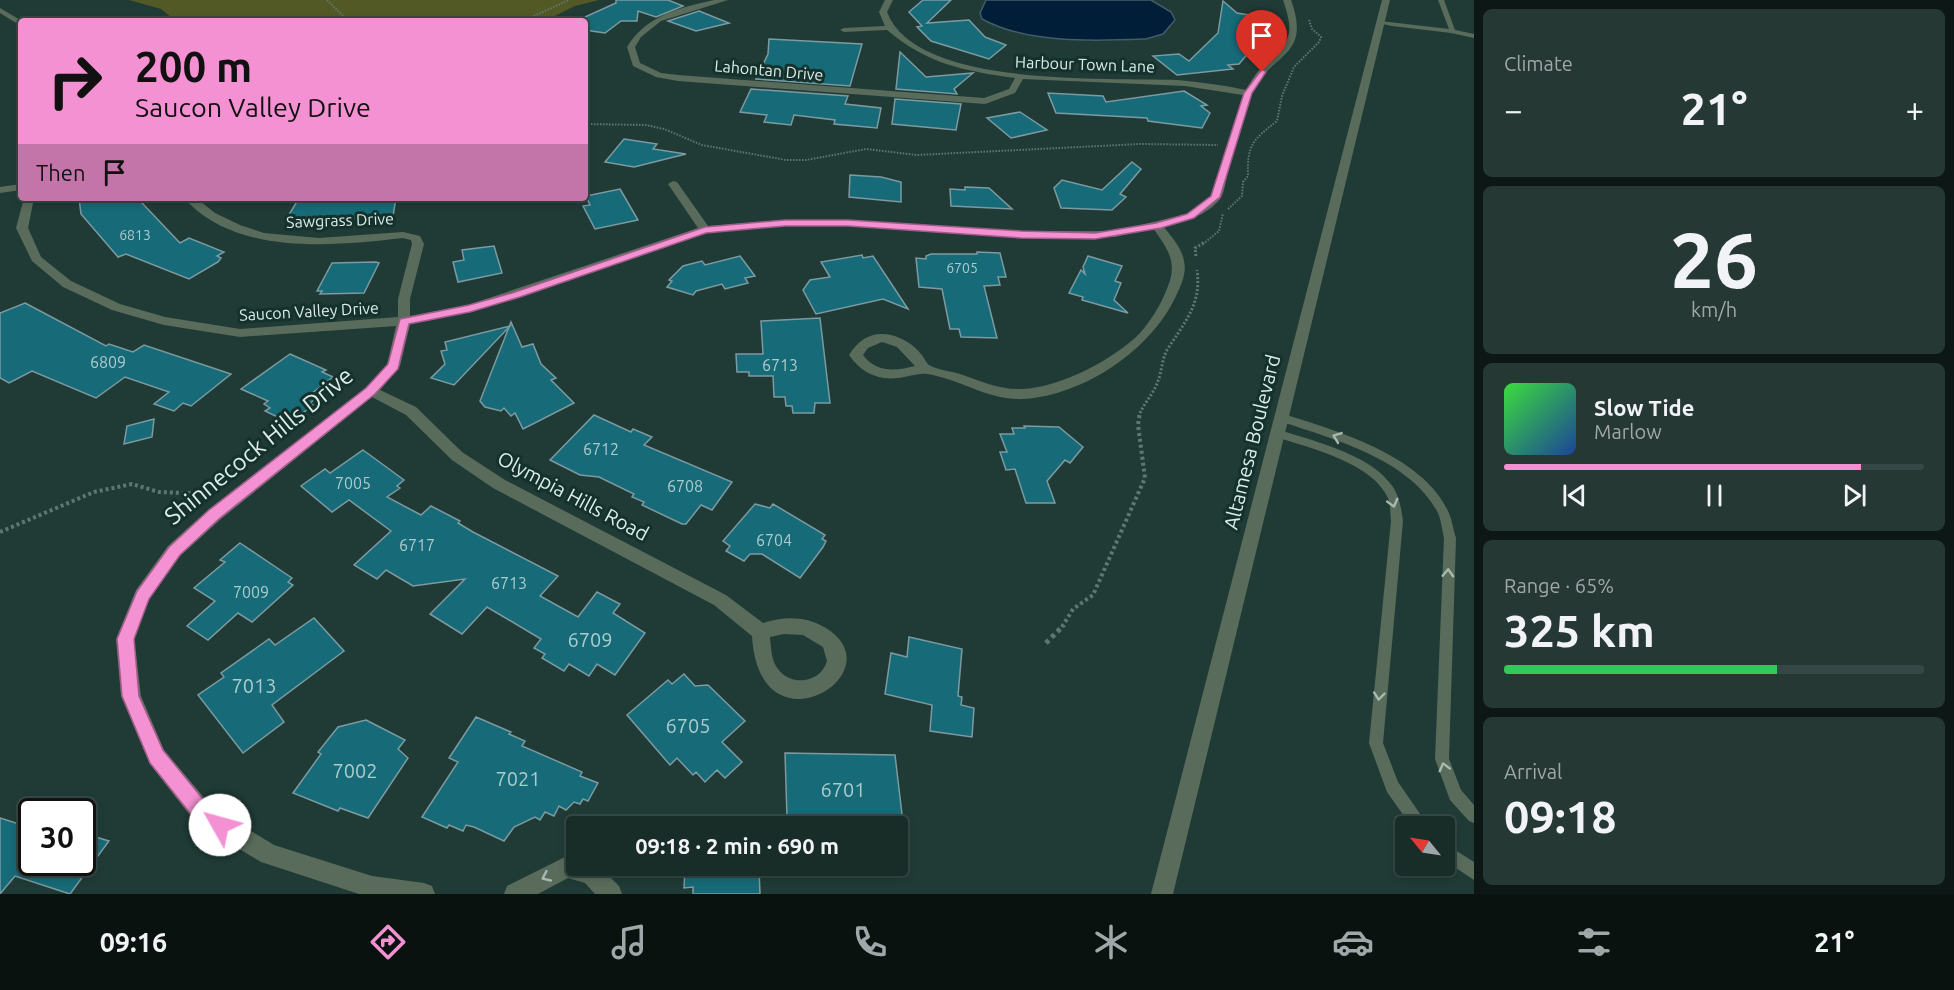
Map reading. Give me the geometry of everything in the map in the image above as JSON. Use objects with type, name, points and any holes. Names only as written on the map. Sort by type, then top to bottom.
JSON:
[{"type":"street","name":"Lahontan Drive","points":[[724,0],[662,17],[646,27],[631,47],[636,64],[659,75],[678,78],[985,101],[1012,91],[1019,78]]},
{"type":"street","points":[[844,30],[890,28],[883,12],[889,0]]},
{"type":"street","name":"Saucon Valley Drive","points":[[28,201],[22,228],[36,259],[67,284],[116,307],[164,321],[240,333],[404,321],[470,308],[516,295],[705,230],[785,223],[848,223],[1021,234],[1095,236],[1157,226],[1191,216],[1215,197],[1248,93],[1262,72],[1284,53],[1293,35],[1293,17],[1287,0]]},
{"type":"street","name":"Altamesa Boulevard","points":[[1162,894],[1386,0]]},
{"type":"street","points":[[2,14],[18,22]]},
{"type":"street","name":"Harbour Town Lane","points":[[890,28],[928,54],[956,64],[1019,78],[1195,84],[1248,93]]},
{"type":"street","points":[[673,184],[705,230]]},
{"type":"street","points":[[0,190],[18,187]]},
{"type":"street","name":"Sawgrass Drive","points":[[193,201],[216,219],[273,238],[299,241],[403,235],[416,237],[418,244],[404,299],[404,321]]},
{"type":"street","points":[[923,368],[965,382],[1022,394],[1048,390],[1083,376],[1115,357],[1144,337],[1165,308],[1176,281],[1179,265],[1175,250],[1157,226]]},
{"type":"street","name":"Shinnecock Hills Drive","points":[[404,321],[393,366],[371,391],[230,501],[174,551],[142,596],[125,639],[131,696],[157,757],[204,815],[269,854],[372,886],[424,894]]},
{"type":"street","name":"Olympia Hills Road","points":[[371,391],[411,411],[457,456],[499,484],[720,600],[761,632]]},
{"type":"street","points":[[515,894],[567,867],[591,873],[611,894]]},
{"type":"lane","points":[[1442,0],[1452,30]]},
{"type":"lane","points":[[1380,23],[1417,29],[1452,30],[1474,36]]},
{"type":"lane","points":[[1280,417],[1381,455],[1413,476],[1434,497],[1442,510],[1449,526],[1450,538],[1442,759],[1455,795],[1474,816]]},
{"type":"lane","points":[[1276,433],[1346,458],[1374,472],[1393,496],[1397,521],[1376,743],[1392,787],[1413,816]]},
{"type":"lane","points":[[1455,858],[1474,872]]},
{"type":"path","points":[[327,0],[345,18]]},
{"type":"path","points":[[530,18],[569,0]]},
{"type":"path","points":[[1046,643],[1067,622],[1072,609],[1093,596],[1145,478],[1138,425],[1140,412],[1158,383],[1166,352],[1186,325],[1195,305],[1199,284],[1195,248],[1215,238],[1223,225],[1223,211],[1242,196],[1243,182],[1248,177],[1247,153],[1255,138],[1276,121],[1281,96],[1289,84],[1294,67],[1319,42],[1321,37],[1312,29],[1308,13]]},
{"type":"path","points":[[588,124],[646,125],[664,129],[702,145],[786,160],[806,160],[866,149],[917,155],[1140,144],[1231,146]]},
{"type":"path","points":[[0,532],[94,492],[132,484],[159,492],[217,494],[230,501]]},
{"type":"green space","points":[[129,0],[599,0],[575,6],[551,18],[172,18],[161,9]]},
{"type":"water","points":[[986,0],[1151,0],[1171,12],[1175,20],[1163,34],[1146,39],[1084,40],[1040,37],[1019,33],[982,19],[980,13]]},
{"type":"building","points":[[616,0],[668,0],[683,6],[656,17],[638,11],[637,21],[621,21],[605,33],[588,30],[588,18],[585,17],[616,3]]},
{"type":"building","points":[[923,0],[951,0],[927,23],[969,20],[985,37],[1006,45],[989,59],[931,41],[917,27],[922,26],[909,12]]},
{"type":"building","points":[[1223,1],[1237,13],[1262,17],[1261,38],[1239,64],[1228,65],[1233,69],[1177,75],[1153,56],[1179,54],[1189,61],[1218,33]]},
{"type":"building","points":[[699,11],[729,23],[696,31],[668,21]]},
{"type":"building","points":[[769,39],[862,44],[850,86],[756,79],[768,54]]},
{"type":"building","points":[[900,52],[926,77],[973,73],[954,89],[957,94],[896,89]]},
{"type":"building","points":[[751,89],[848,96],[845,104],[881,108],[877,128],[834,124],[835,120],[794,115],[791,125],[764,122],[767,115],[740,112]]},
{"type":"building","points":[[1184,91],[1207,105],[1201,106],[1210,113],[1202,128],[1148,121],[1147,118],[1056,113],[1048,93],[1103,96],[1106,102]]},
{"type":"building","points":[[895,99],[961,104],[956,130],[892,124]]},
{"type":"building","points":[[1020,112],[1047,130],[1011,138],[987,118]]},
{"type":"building","points":[[624,139],[657,144],[653,149],[686,154],[634,167],[605,162]]},
{"type":"building","points":[[1132,162],[1141,169],[1120,194],[1126,197],[1112,210],[1061,208],[1054,188],[1062,180],[1102,190]]},
{"type":"building","points":[[850,175],[881,177],[901,182],[901,202],[849,197]]},
{"type":"building","points":[[965,187],[989,188],[1012,209],[951,206],[950,189],[965,190]]},
{"type":"building","points":[[620,189],[638,220],[595,229],[583,206],[590,205],[588,196]]},
{"type":"building","points":[[79,201],[142,201],[180,243],[189,238],[224,252],[217,256],[221,258],[218,262],[189,279],[126,254],[118,257],[81,214]]},
{"type":"building","points":[[297,201],[396,201],[393,216],[329,220],[330,218],[317,217],[287,218]]},
{"type":"building","points":[[494,246],[502,273],[458,282],[453,262],[464,260],[462,250]]},
{"type":"building","points":[[977,252],[1000,253],[1006,277],[998,277],[1000,285],[984,286],[997,338],[961,337],[959,329],[950,329],[942,289],[919,287],[916,258],[926,259],[926,256],[931,254],[977,254]]},
{"type":"building","points":[[862,255],[863,258],[873,256],[908,309],[883,299],[816,314],[803,290],[810,280],[830,277],[821,262]]},
{"type":"building","points":[[740,256],[755,276],[745,278],[748,283],[725,289],[722,284],[696,291],[693,295],[667,287],[672,281],[669,280],[683,266],[702,261],[705,265]]},
{"type":"building","points":[[1088,256],[1122,266],[1115,281],[1121,283],[1114,300],[1128,313],[1082,300],[1083,297],[1069,293],[1081,270],[1085,274],[1083,267]]},
{"type":"building","points":[[332,263],[379,263],[364,293],[320,294],[322,291],[317,291]]},
{"type":"building","points":[[25,303],[106,346],[109,344],[133,352],[144,345],[231,374],[191,406],[183,403],[174,411],[154,404],[169,392],[125,377],[96,398],[32,371],[9,383],[0,378],[0,313]]},
{"type":"building","points":[[820,318],[830,403],[815,403],[814,413],[793,413],[792,406],[786,406],[785,397],[774,397],[773,376],[749,376],[749,372],[737,372],[736,354],[763,354],[761,321]]},
{"type":"building","points":[[511,322],[522,347],[533,344],[541,364],[556,378],[551,380],[574,403],[523,429],[515,413],[511,416],[504,408],[501,411],[485,407],[480,401]]},
{"type":"building","points":[[510,326],[454,385],[431,378],[445,364],[441,351],[447,350],[445,342]]},
{"type":"building","points":[[290,354],[326,370],[322,372],[333,377],[311,394],[318,397],[310,403],[313,405],[290,423],[265,411],[270,408],[264,404],[268,401],[241,389]]},
{"type":"building","points":[[594,415],[631,432],[633,429],[652,437],[644,445],[732,482],[712,510],[701,505],[686,524],[682,524],[642,505],[644,502],[632,497],[634,494],[599,477],[580,475],[550,460]]},
{"type":"building","points":[[154,419],[152,437],[124,444],[127,426]]},
{"type":"building","points":[[1024,426],[1059,427],[1083,447],[1070,463],[1065,460],[1047,481],[1055,503],[1026,503],[1015,469],[1006,470],[1000,452],[1007,452],[1000,434],[1014,434],[1012,428],[1025,428]]},
{"type":"building","points":[[363,450],[404,480],[397,486],[400,488],[387,497],[421,515],[431,506],[460,521],[458,523],[473,532],[558,576],[540,596],[578,617],[597,592],[620,604],[613,613],[645,633],[615,675],[597,664],[589,676],[569,664],[564,671],[542,658],[545,654],[534,648],[541,639],[487,607],[462,634],[430,614],[465,579],[413,586],[386,570],[377,579],[354,565],[391,531],[349,500],[332,512],[301,486],[325,469],[330,473]]},
{"type":"building","points":[[755,504],[770,508],[773,504],[825,535],[822,539],[826,541],[823,547],[800,578],[762,554],[750,554],[744,561],[726,551],[730,546],[723,541]]},
{"type":"building","points":[[240,543],[292,578],[288,582],[293,585],[252,622],[238,613],[208,640],[187,626],[215,601],[194,588],[225,562],[220,560]]},
{"type":"building","points":[[314,618],[344,651],[272,705],[284,722],[243,753],[198,695],[224,677],[221,673],[269,639],[275,645]]},
{"type":"building","points":[[909,637],[962,649],[958,696],[962,697],[961,705],[974,708],[972,737],[930,731],[932,705],[885,694],[891,653],[907,657]]},
{"type":"building","points":[[684,674],[695,686],[708,685],[745,721],[722,742],[742,762],[725,778],[717,770],[705,782],[696,772],[693,775],[677,758],[670,765],[627,715],[668,680],[672,684]]},
{"type":"building","points":[[476,717],[511,732],[509,734],[525,741],[522,746],[582,772],[580,776],[598,783],[588,801],[583,799],[580,804],[574,802],[566,810],[559,806],[554,816],[545,812],[540,820],[535,817],[514,827],[504,841],[474,827],[466,825],[463,831],[449,825],[447,828],[422,817],[458,762],[449,758]]},
{"type":"building","points":[[366,720],[405,740],[398,749],[408,758],[368,818],[340,808],[338,811],[293,793],[321,754],[318,752],[338,727]]},
{"type":"building","points":[[785,753],[895,755],[902,816],[787,816]]},
{"type":"building","points":[[0,818],[18,824],[18,876],[83,876],[70,894],[15,876],[0,894]]},
{"type":"building","points":[[96,837],[109,841],[96,859]]},
{"type":"building","points":[[685,876],[759,876],[760,894],[693,894],[693,887],[684,888]]},
{"type":"route","points":[[220,825],[204,815],[157,757],[131,696],[125,639],[142,596],[174,551],[215,514],[371,391],[393,366],[404,321],[470,308],[516,295],[705,230],[785,223],[848,223],[1021,234],[1095,236],[1157,226],[1191,216],[1215,197],[1248,93],[1262,72]]}]
